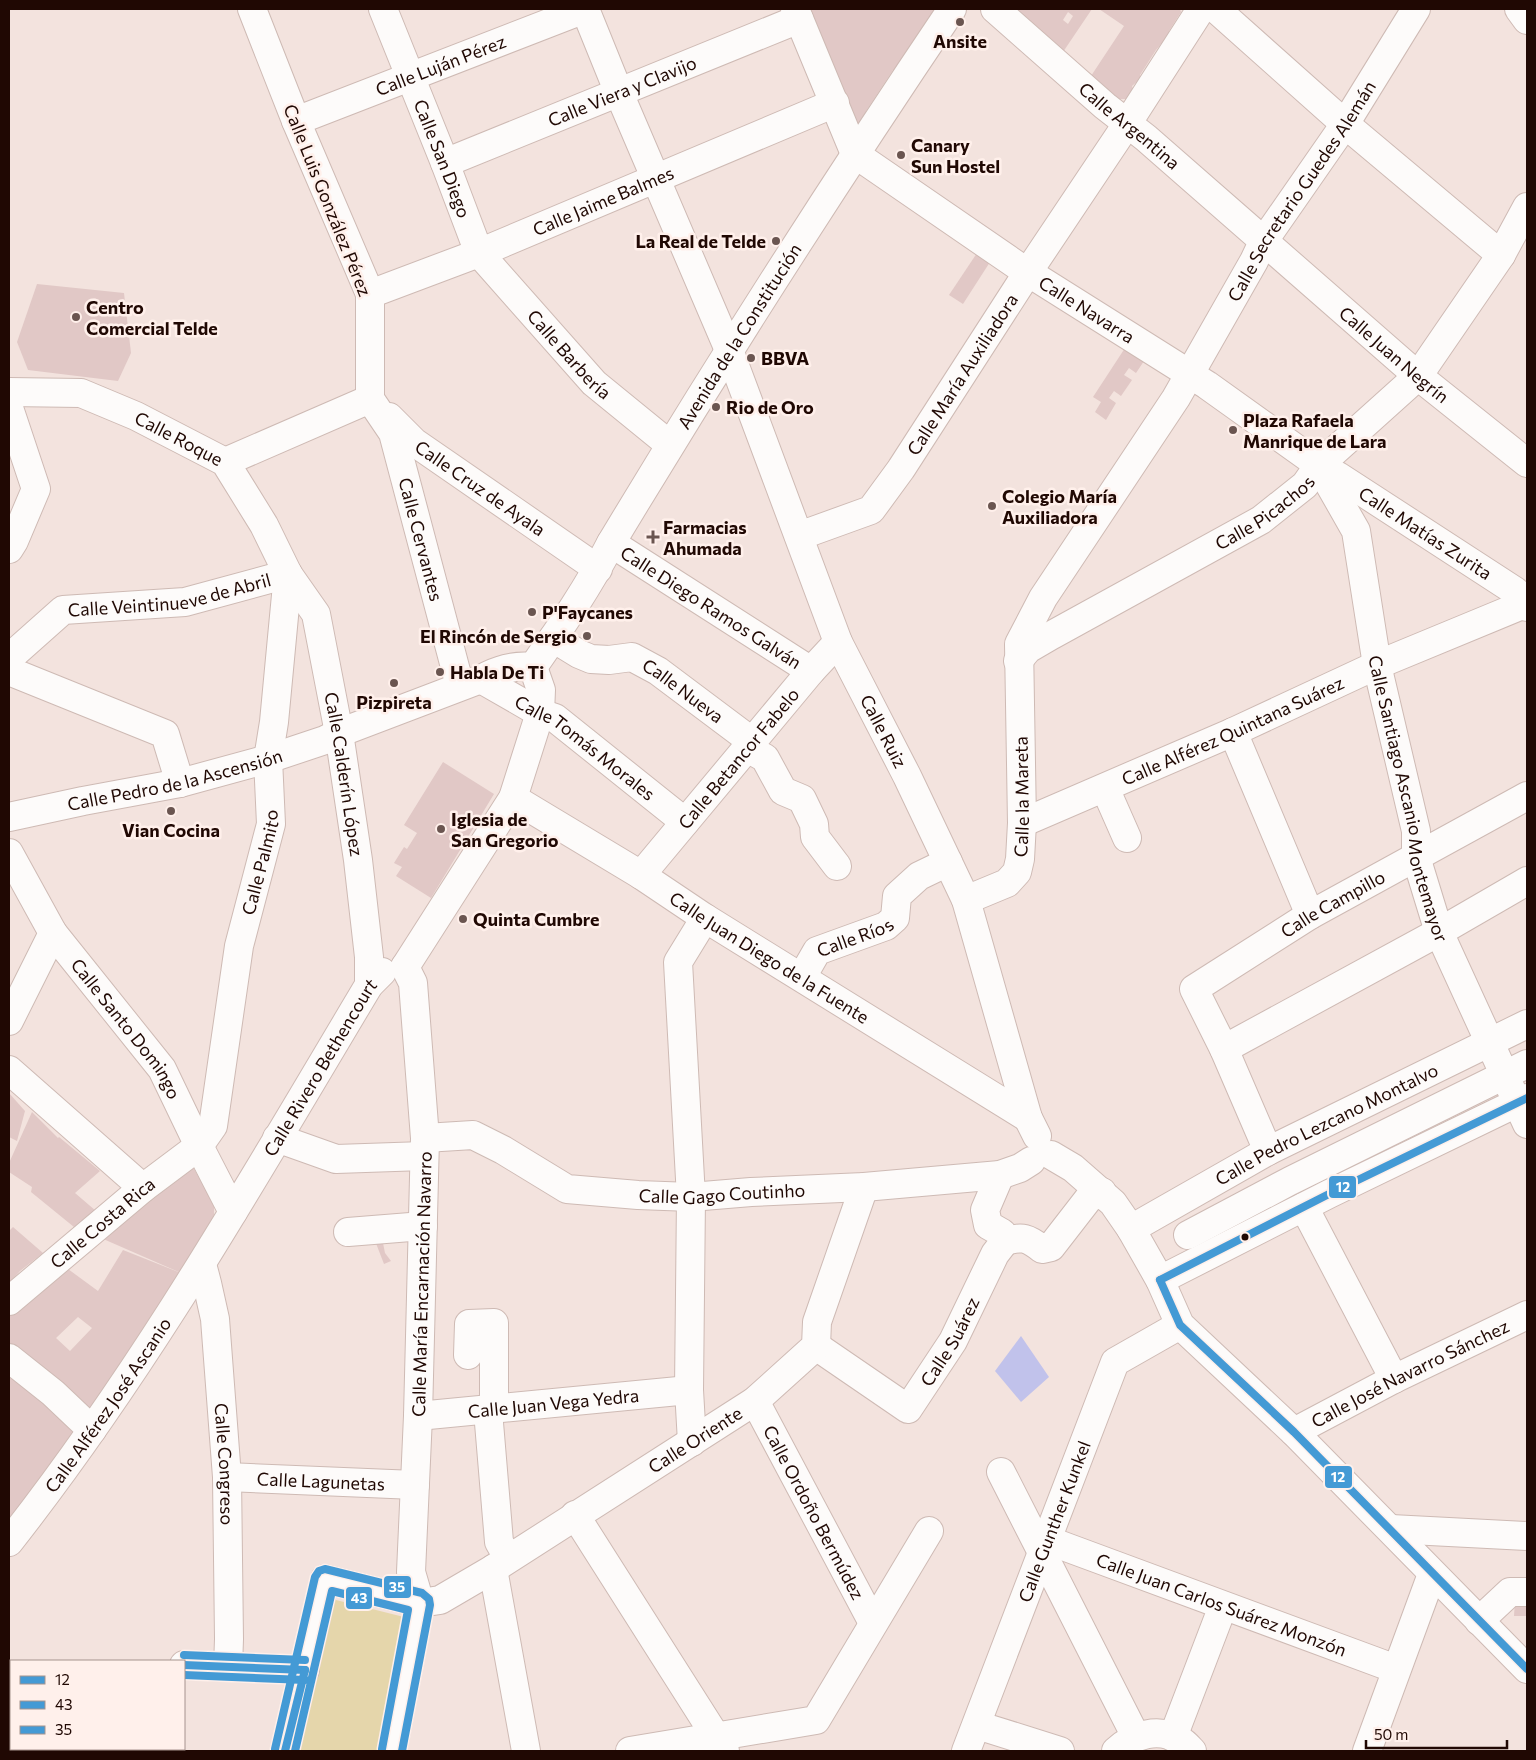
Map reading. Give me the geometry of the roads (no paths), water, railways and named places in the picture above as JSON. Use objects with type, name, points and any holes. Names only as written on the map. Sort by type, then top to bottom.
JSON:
[{"type":"street","name":"Calle Luis González Pérez","points":[[252,9],[296,121],[370,294],[370,399]]},
{"type":"street","name":"Calle San Diego","points":[[383,9],[479,252]]},
{"type":"street","name":"Calle Luján Pérez","points":[[296,121],[585,9]]},
{"type":"street","name":"Calle Ruiz","points":[[585,9],[619,94],[729,350],[838,642],[908,776],[966,900],[1037,1142]]},
{"type":"street","name":"Avenida de la Constitución","points":[[534,670],[598,569],[611,543],[729,350],[854,154],[952,9]]},
{"type":"street","name":"Calle Argentina","points":[[995,9],[1127,124],[1146,138],[1263,242]]},
{"type":"street","name":"Calle María Auxiliadora","points":[[799,536],[871,510],[907,461],[1028,272],[1201,9]]},
{"type":"street","points":[[1216,9],[1345,124],[1501,255]]},
{"type":"street","name":"Calle Secretario Guedes Alemán","points":[[1042,626],[1043,598],[1176,398],[1263,242],[1345,124],[1416,9]]},
{"type":"street","points":[[1519,9],[1527,20]]},
{"type":"street","name":"Calle Viera y Clavijo","points":[[445,163],[619,94],[797,14]]},
{"type":"street","points":[[797,14],[854,154]]},
{"type":"street","name":"Calle Jaime Balmes","points":[[370,294],[479,252],[834,103]]},
{"type":"street","name":"Calle Navarra","points":[[854,154],[1028,272],[1190,374],[1319,465]]},
{"type":"street","name":"Calle Picachos","points":[[1018,661],[1042,626],[1261,520],[1305,485],[1319,465],[1418,376],[1501,255],[1527,207]]},
{"type":"street","name":"Calle Juan Negrín","points":[[1263,242],[1418,376],[1527,463]]},
{"type":"street","name":"Calle Barbería","points":[[479,252],[594,382],[670,446]]},
{"type":"street","name":"Calle Roque","points":[[9,392],[81,393],[136,416],[225,462],[264,524],[288,574]]},
{"type":"street","points":[[225,462],[370,399]]},
{"type":"street","name":"Calle Cruz de Ayala","points":[[370,399],[414,442],[598,569]]},
{"type":"street","name":"Calle Cervantes","points":[[370,399],[393,434],[470,682]]},
{"type":"street","points":[[9,549],[36,489],[11,422]]},
{"type":"street","name":"Calle Matías Zurita","points":[[1319,465],[1515,591],[1527,605]]},
{"type":"street","name":"Calle Santiago Ascanio Montemayor","points":[[1319,465],[1356,531],[1377,665],[1416,832],[1416,857],[1439,932],[1489,1042],[1516,1070],[1524,1108]]},
{"type":"street","name":"Calle Diego Ramos Galván","points":[[611,543],[811,671]]},
{"type":"street","name":"Calle Veintinueve de Abril","points":[[9,658],[63,610],[185,602],[288,574]]},
{"type":"street","name":"Calle Calderín López","points":[[288,574],[316,614],[339,733],[358,860],[369,957],[369,985]]},
{"type":"street","name":"Calle Palmito","points":[[199,1146],[212,1126],[239,946],[271,824],[268,759],[274,722],[288,574]]},
{"type":"street","name":"Calle Alférez Quintana Suárez","points":[[1022,823],[1233,732],[1377,665],[1527,605]]},
{"type":"street","name":"Calle Nueva","points":[[553,638],[591,660],[632,657],[658,672],[746,737],[756,753],[765,758],[783,791],[802,799],[814,824],[815,837],[837,866]]},
{"type":"street","name":"Calle Betancor Fabelo","points":[[641,875],[811,671],[838,642]]},
{"type":"street","name":"Calle la Mareta","points":[[966,900],[1007,883],[1017,872],[1020,859],[1022,823],[1018,661]]},
{"type":"street","name":"Calle Pedro de la Ascensión","points":[[14,819],[180,783],[268,759],[326,740],[339,733],[498,670],[518,665],[534,670]]},
{"type":"street","points":[[405,967],[513,798],[540,713],[542,690],[534,670]]},
{"type":"street","points":[[9,671],[165,734],[180,783]]},
{"type":"street","name":"Calle Tomás Morales","points":[[470,682],[555,718],[686,822]]},
{"type":"street","points":[[1233,732],[1310,915]]},
{"type":"street","points":[[1105,788],[1127,838]]},
{"type":"street","name":"Calle Campillo","points":[[1224,1049],[1194,989],[1310,915],[1527,796]]},
{"type":"street","name":"Calle Juan Diego de la Fuente","points":[[513,798],[641,875],[705,918],[802,977],[1074,1168],[1113,1203],[1131,1229],[1160,1280],[1180,1325]]},
{"type":"street","name":"Calle Santo Domingo","points":[[9,853],[53,933],[162,1069],[233,1212]]},
{"type":"street","name":"Calle Ríos","points":[[802,977],[817,951],[886,926],[895,918],[897,896],[919,876],[948,862]]},
{"type":"street","points":[[1268,1151],[1224,1049],[1439,932],[1527,881]]},
{"type":"street","points":[[692,1442],[689,1390],[691,1197],[678,962],[705,918]]},
{"type":"street","points":[[9,1021],[53,933]]},
{"type":"street","name":"Calle Rivero Bethencourt","points":[[202,1264],[369,985],[380,973],[394,966],[405,967]]},
{"type":"street","name":"Calle María Encarnación Navarro","points":[[405,967],[413,983],[425,1147],[418,1416],[411,1572],[420,1603]]},
{"type":"street","name":"Calle Pedro Lezcano Montalvo","points":[[1131,1229],[1268,1151],[1527,1024]]},
{"type":"street","points":[[9,1070],[143,1188]]},
{"type":"street","points":[[1188,1235],[1290,1181],[1516,1070]]},
{"type":"street","points":[[1160,1280],[1304,1207],[1524,1108]]},
{"type":"street","name":"Calle Gago Coutinho","points":[[277,1138],[336,1159],[425,1147],[473,1135],[503,1150],[567,1189],[691,1197],[751,1192],[864,1187],[1000,1175],[1020,1168],[1037,1142]]},
{"type":"street","name":"Calle Costa Rica","points":[[9,1301],[143,1188],[199,1146]]},
{"type":"street","points":[[1000,1175],[985,1210],[988,1225],[1002,1232],[1005,1241],[1018,1237],[1032,1242],[1042,1249],[1051,1247],[1089,1198],[1102,1192]]},
{"type":"street","points":[[816,1346],[817,1322],[864,1187]]},
{"type":"street","points":[[1304,1207],[1394,1379]]},
{"type":"street","points":[[1162,1211],[1156,1229],[1157,1243],[1162,1253],[1188,1265]]},
{"type":"street","points":[[348,1232],[423,1226]]},
{"type":"street","name":"Calle Suárez","points":[[816,1346],[908,1409],[953,1341],[995,1254],[1005,1241]]},
{"type":"street","name":"Calle Alférez José Ascanio","points":[[9,1542],[38,1506],[92,1430],[202,1264]]},
{"type":"street","name":"Calle Congreso","points":[[202,1264],[215,1319],[227,1477],[228,1667]]},
{"type":"street","name":"Calle José Navarro Sánchez","points":[[1294,1432],[1394,1379],[1527,1315]]},
{"type":"street","points":[[468,1355],[469,1324],[494,1323],[494,1399],[488,1411],[500,1563],[526,1751]]},
{"type":"street","points":[[1180,1325],[1294,1432],[1432,1574],[1527,1668]]},
{"type":"street","name":"Calle Gunther Kunkel","points":[[966,1751],[1115,1362],[1180,1325]]},
{"type":"street","name":"Calle Oriente","points":[[420,1603],[440,1600],[692,1442],[755,1401],[816,1346]]},
{"type":"street","points":[[9,1358],[53,1393],[92,1430]]},
{"type":"street","name":"Calle Juan Vega Yedra","points":[[418,1416],[488,1411],[689,1390]]},
{"type":"street","name":"Calle Ordoño Bermúdez","points":[[755,1401],[873,1623]]},
{"type":"street","points":[[1001,1472],[1045,1546],[1126,1744],[1147,1734],[1166,1734],[1182,1744],[1223,1606]]},
{"type":"street","name":"Calle Lagunetas","points":[[227,1477],[415,1486]]},
{"type":"street","points":[[576,1515],[721,1744]]},
{"type":"street","points":[[635,1751],[721,1744],[816,1720],[929,1530]]},
{"type":"street","points":[[1391,1530],[1527,1536]]},
{"type":"street","name":"Calle Juan Carlos Suárez Monzón","points":[[1045,1546],[1223,1606],[1396,1669]]},
{"type":"street","points":[[1367,1751],[1432,1574]]},
{"type":"street","points":[[285,1751],[325,1579],[420,1603],[392,1751]]},
{"type":"street","points":[[1479,1621],[1510,1592],[1527,1592]]},
{"type":"street","points":[[185,1665],[305,1670]]},
{"type":"street","points":[[977,1724],[1060,1751]]},
{"type":"water","points":[[1021,1336],[1049,1377],[1021,1402],[995,1371]]},
{"type":"place","name":"Ansite","points":[[960,22]]},
{"type":"place","name":"Canary Sun Hostel","points":[[901,155]]},
{"type":"place","name":"La Real de Telde","points":[[776,241]]},
{"type":"place","name":"Centro Comercial Telde","points":[[76,317]]},
{"type":"place","name":"BBVA","points":[[751,358]]},
{"type":"place","name":"Rio de Oro","points":[[716,407]]},
{"type":"place","name":"Plaza Rafaela Manrique de Lara","points":[[1233,430]]},
{"type":"place","name":"Colegio María Auxiliadora","points":[[992,506]]},
{"type":"place","name":"Farmacias Ahumada","points":[[653,537]]},
{"type":"place","name":"P'Faycanes","points":[[532,612]]},
{"type":"place","name":"El Rincón de Sergio","points":[[587,636]]},
{"type":"place","name":"Habla De Ti","points":[[440,672]]},
{"type":"place","name":"Pizpireta","points":[[394,683]]},
{"type":"place","name":"Vian Cocina","points":[[171,811]]},
{"type":"place","name":"Iglesia de San Gregorio","points":[[441,829]]},
{"type":"place","name":"Quinta Cumbre","points":[[463,919]]}]
